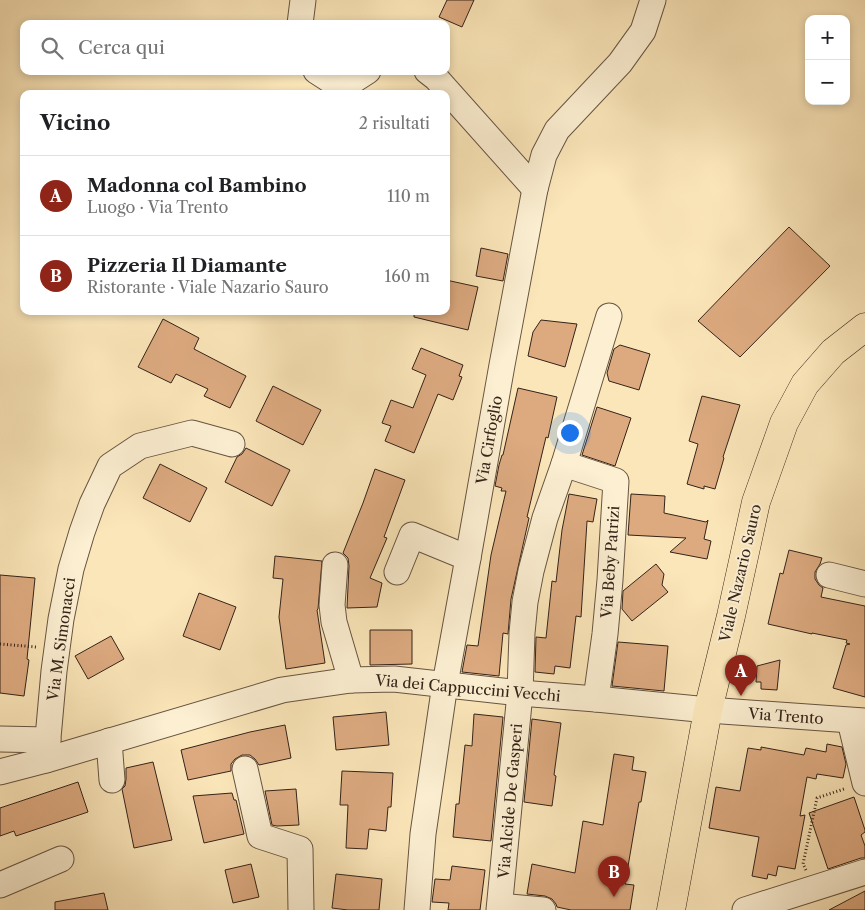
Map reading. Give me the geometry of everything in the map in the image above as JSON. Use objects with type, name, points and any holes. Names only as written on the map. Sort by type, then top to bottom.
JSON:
[{"type":"main road","name":"Viale Nazario Sauro","points":[[671,910],[708,710],[756,502],[784,423],[806,384],[833,352],[865,327]]},
{"type":"street","points":[[300,20],[303,0]]},
{"type":"street","name":"Via Cirfoglio","points":[[416,910],[423,834],[445,684],[534,193],[544,155],[557,130],[620,63],[643,31],[652,0]]},
{"type":"street","points":[[322,75],[333,82],[351,82],[362,75]]},
{"type":"street","points":[[432,75],[446,90]]},
{"type":"street","points":[[450,94],[534,193]]},
{"type":"street","name":"Via Alcide De Gasperi","points":[[500,908],[520,693],[522,633],[529,578],[545,518],[564,464],[609,316]]},
{"type":"street","name":"Via M. Simonacci","points":[[47,750],[54,671],[61,619],[71,569],[92,504],[110,466],[140,446],[192,433],[232,444]]},
{"type":"street","name":"Via Beby Patrizi","points":[[564,464],[616,481],[605,634],[596,699]]},
{"type":"street","points":[[397,572],[412,536],[468,558]]},
{"type":"street","points":[[335,565],[332,605],[334,622],[351,680]]},
{"type":"street","points":[[829,575],[865,584]]},
{"type":"street","name":"Via dei Cappuccini Vecchi","points":[[0,772],[47,750],[109,741],[282,690],[351,680],[394,679],[520,693],[708,710]]},
{"type":"street","name":"Via Trento","points":[[708,710],[857,721]]},
{"type":"street","points":[[854,786],[857,721]]},
{"type":"street","points":[[0,739],[47,750]]},
{"type":"street","points":[[109,741],[112,780]]},
{"type":"street","points":[[245,769],[260,836],[300,849],[301,910]]},
{"type":"street","points":[[0,884],[61,859]]},
{"type":"street","points":[[745,910],[865,872]]},
{"type":"street","points":[[500,908],[542,910]]},
{"type":"path","points":[[0,644],[57,649]]},
{"type":"path","points":[[817,887],[803,864],[816,798],[854,786]]},
{"type":"building","points":[[447,0],[474,0],[462,27],[450,22],[450,20],[439,17]]},
{"type":"building","points":[[789,227],[830,266],[740,357],[698,321]]},
{"type":"building","points":[[481,248],[508,254],[503,281],[476,276]]},
{"type":"building","points":[[450,281],[478,287],[468,330],[414,317],[414,315],[450,315]]},
{"type":"building","points":[[163,319],[199,338],[194,349],[246,376],[230,408],[204,396],[208,389],[176,374],[171,383],[138,367]]},
{"type":"building","points":[[541,320],[577,324],[565,367],[528,356],[533,332]]},
{"type":"building","points":[[620,345],[650,354],[639,390],[609,381],[607,373],[614,349]]},
{"type":"building","points":[[421,348],[463,365],[459,376],[462,377],[453,400],[438,394],[414,453],[385,441],[391,426],[382,423],[391,400],[413,408],[426,375],[412,369]]},
{"type":"building","points":[[273,386],[321,410],[303,445],[256,421]]},
{"type":"building","points":[[518,388],[557,397],[527,517],[529,518],[511,599],[508,634],[503,633],[499,676],[462,672],[467,645],[478,646],[491,555],[506,491],[501,491],[502,488],[495,486]]},
{"type":"building","points":[[702,396],[740,405],[715,489],[704,486],[704,489],[687,484],[698,444],[689,441]]},
{"type":"building","points":[[597,407],[631,418],[615,466],[582,455]]},
{"type":"building","points":[[246,448],[290,470],[272,506],[225,482],[237,457]]},
{"type":"building","points":[[160,464],[207,488],[190,522],[143,498]]},
{"type":"building","points":[[375,469],[405,480],[384,537],[387,538],[370,578],[382,583],[377,607],[347,608],[349,566],[348,558],[343,553]]},
{"type":"building","points":[[569,494],[597,499],[593,522],[587,521],[581,617],[576,616],[570,668],[555,666],[554,674],[535,672],[536,637],[546,638],[552,581],[556,582],[562,530]]},
{"type":"building","points":[[631,494],[665,496],[664,513],[706,522],[708,520],[704,539],[711,541],[707,559],[670,552],[686,538],[628,535]]},
{"type":"building","points":[[789,550],[822,558],[815,572],[815,579],[823,588],[821,597],[865,606],[865,697],[833,688],[846,645],[850,644],[846,643],[847,640],[768,624],[780,573],[783,574]]},
{"type":"building","points":[[275,556],[322,561],[317,610],[325,663],[286,669],[279,617],[283,579],[273,578]]},
{"type":"building","points":[[656,564],[664,574],[662,585],[668,592],[632,621],[622,609],[623,591]]},
{"type":"building","points":[[0,575],[35,578],[27,659],[29,660],[24,696],[0,693]]},
{"type":"building","points":[[199,593],[236,607],[220,650],[183,636]]},
{"type":"building","points":[[370,630],[412,630],[412,664],[370,665]]},
{"type":"building","points":[[111,636],[124,659],[88,679],[75,656]]},
{"type":"building","points":[[618,642],[668,646],[664,691],[612,686]]},
{"type":"building","points":[[780,660],[777,690],[761,689],[761,682],[756,682],[757,666]]},
{"type":"building","points":[[386,712],[389,745],[336,750],[333,717]]},
{"type":"building","points":[[474,714],[503,717],[491,841],[453,837],[456,804],[459,804],[465,745],[472,746]]},
{"type":"building","points":[[532,719],[561,723],[552,806],[524,802]]},
{"type":"building","points":[[285,725],[291,758],[259,765],[250,755],[242,755],[231,764],[231,771],[188,780],[181,750]]},
{"type":"building","points":[[827,744],[842,747],[846,764],[843,778],[817,774],[816,779],[807,777],[800,816],[805,815],[795,869],[778,866],[776,876],[768,874],[767,879],[752,876],[759,837],[709,828],[716,787],[740,791],[748,748],[761,750],[761,747],[804,755],[806,748],[826,752]]},
{"type":"building","points":[[614,754],[634,757],[632,770],[646,772],[625,884],[634,885],[630,910],[571,910],[557,907],[552,899],[545,896],[527,894],[532,864],[575,873],[583,821],[603,825]]},
{"type":"building","points":[[153,762],[172,840],[134,848],[122,789],[125,786],[126,768]]},
{"type":"building","points":[[342,771],[393,773],[391,807],[388,807],[386,831],[369,829],[367,849],[346,848],[348,805],[340,805]]},
{"type":"building","points":[[78,782],[88,812],[16,836],[14,831],[0,836],[0,808]]},
{"type":"building","points":[[296,789],[299,825],[272,825],[265,791]]},
{"type":"building","points":[[232,793],[234,800],[236,800],[244,834],[204,843],[193,796]]},
{"type":"building","points":[[854,797],[865,830],[861,835],[865,846],[865,858],[828,869],[809,813]]},
{"type":"building","points":[[251,864],[259,897],[233,903],[225,870]]},
{"type":"building","points":[[452,866],[485,870],[480,910],[448,910],[449,903],[432,902],[435,879],[450,880]]},
{"type":"building","points":[[336,874],[382,879],[379,910],[332,908]]},
{"type":"building","points":[[865,891],[865,910],[829,910]]},
{"type":"building","points":[[104,893],[108,910],[55,910],[55,902]]},
{"type":"place","name":"Madonna col Bambino","points":[[741,696]]},
{"type":"place","name":"Pizzeria Il Diamante","points":[[614,897]]}]
